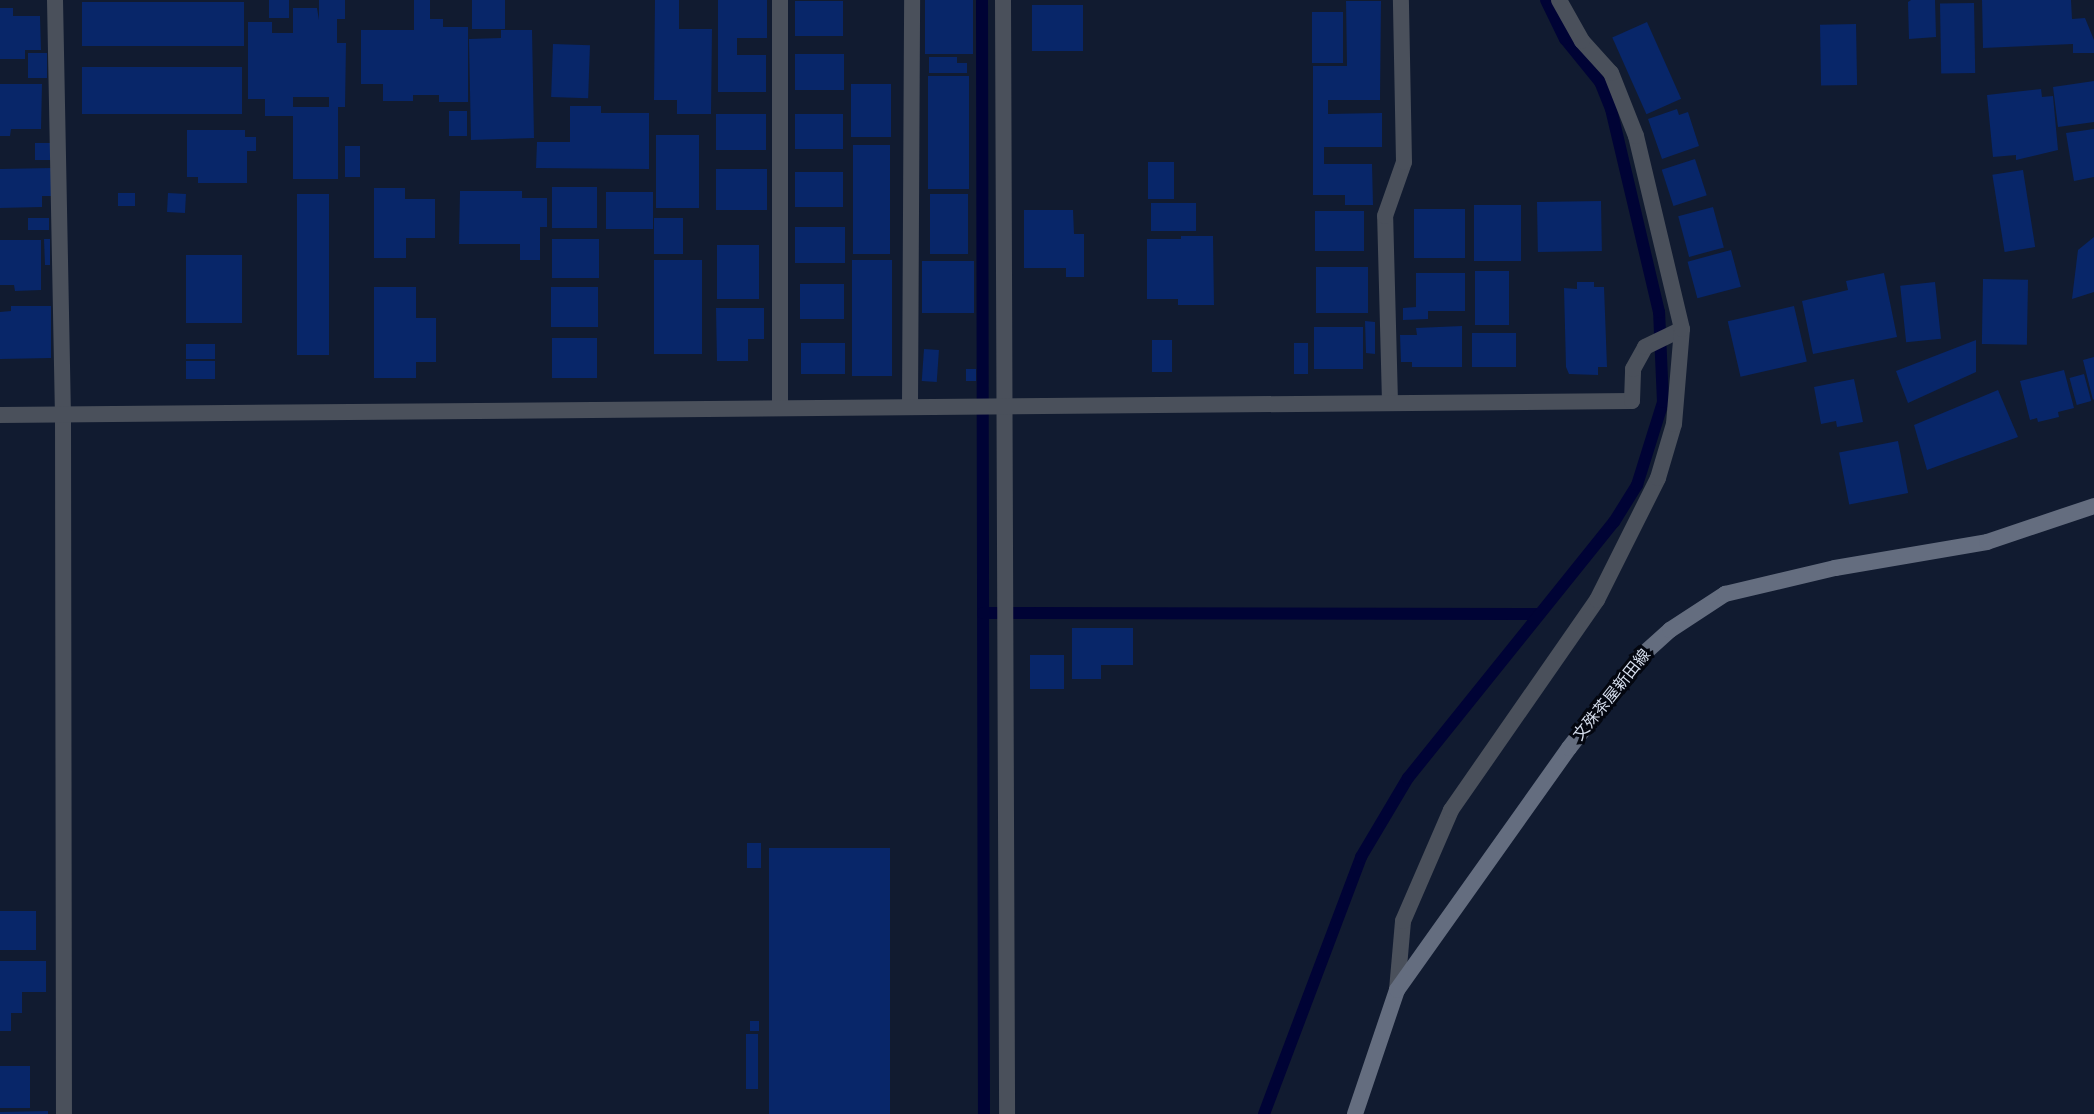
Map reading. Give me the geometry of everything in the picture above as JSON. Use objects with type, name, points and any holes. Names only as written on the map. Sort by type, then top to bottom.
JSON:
[{"type":"main road","name":"文殊茶屋新田線","points":[[1355,1114],[1397,990],[1569,748],[1639,658],[1670,630],[1725,594],[1835,568],[1987,542],[2094,506]]},
{"type":"street","points":[[55,0],[63,415],[64,1114]]},
{"type":"street","points":[[780,0],[780,406]]},
{"type":"street","points":[[910,405],[912,0]]},
{"type":"street","points":[[1003,0],[1002,403],[1009,809],[1007,1114]]},
{"type":"street","points":[[1390,402],[1385,216],[1404,162],[1401,0]]},
{"type":"street","points":[[1397,990],[1403,921],[1451,810],[1597,600],[1658,478],[1674,424],[1682,329],[1636,136],[1611,73],[1582,40],[1559,0]]},
{"type":"street","points":[[0,415],[1002,403],[1632,401],[1633,369],[1645,347],[1682,329]]},
{"type":"building","points":[[269,0],[289,0],[289,18],[269,18]]},
{"type":"building","points":[[319,0],[345,0],[345,19],[337,19],[337,43],[346,43],[345,107],[338,107],[338,179],[293,179],[293,116],[265,116],[265,99],[248,99],[248,22],[272,22],[272,33],[293,33],[293,8],[317,8],[319,20]],"holes":[[[293,97],[329,97],[329,107],[293,107]]]},
{"type":"building","points":[[414,0],[430,0],[430,19],[443,19],[443,27],[468,27],[468,102],[439,102],[439,95],[413,95],[413,101],[383,101],[383,84],[361,84],[361,30],[414,30]]},
{"type":"building","points":[[472,0],[505,0],[505,29],[472,29]]},
{"type":"building","points":[[655,0],[679,0],[679,29],[712,29],[711,114],[677,114],[677,100],[654,100]]},
{"type":"building","points":[[718,0],[767,0],[767,38],[737,38],[737,55],[766,55],[766,92],[718,92]]},
{"type":"building","points":[[925,0],[973,0],[973,54],[925,54]]},
{"type":"building","points":[[1935,0],[1936,37],[1909,39],[1908,2]]},
{"type":"building","points":[[1982,0],[2071,0],[2072,19],[2085,18],[2094,40],[2094,53],[2073,53],[2073,44],[1983,48]]},
{"type":"building","points":[[795,1],[843,1],[843,36],[795,36]]},
{"type":"building","points":[[1346,1],[1381,1],[1380,100],[1328,100],[1328,114],[1382,113],[1382,147],[1324,147],[1324,164],[1372,164],[1373,205],[1345,205],[1345,195],[1313,195],[1313,66],[1347,66]]},
{"type":"building","points":[[82,2],[244,2],[244,46],[82,46]]},
{"type":"building","points":[[1974,3],[1975,73],[1941,74],[1940,4]]},
{"type":"building","points":[[1032,5],[1083,5],[1083,51],[1032,51]]},
{"type":"building","points":[[0,8],[13,8],[13,16],[40,16],[41,50],[25,50],[25,59],[0,59]]},
{"type":"building","points":[[1312,12],[1343,12],[1343,63],[1312,63]]},
{"type":"building","points":[[1647,22],[1681,99],[1646,114],[1612,37]]},
{"type":"building","points":[[1856,24],[1857,85],[1821,86],[1820,25]]},
{"type":"building","points":[[501,30],[532,30],[534,138],[471,140],[469,39],[501,38]]},
{"type":"building","points":[[553,44],[590,45],[588,98],[551,97]]},
{"type":"building","points":[[28,53],[47,53],[47,78],[28,78]]},
{"type":"building","points":[[795,54],[844,54],[844,90],[795,90]]},
{"type":"building","points":[[929,57],[957,57],[957,63],[967,63],[967,73],[929,73]]},
{"type":"building","points":[[82,67],[242,67],[242,114],[82,114]]},
{"type":"building","points":[[928,76],[969,76],[969,189],[928,189]]},
{"type":"building","points":[[2094,81],[2094,122],[2058,127],[2053,87]]},
{"type":"building","points":[[0,84],[42,84],[41,129],[11,129],[10,136],[0,136]]},
{"type":"building","points":[[851,84],[891,84],[891,137],[851,137]]},
{"type":"building","points":[[2041,89],[2042,97],[2053,96],[2058,150],[2016,160],[2016,155],[1993,157],[1987,95]]},
{"type":"building","points":[[570,106],[601,106],[601,113],[649,113],[649,169],[536,168],[537,142],[570,142]]},
{"type":"building","points":[[1677,109],[1679,115],[1688,112],[1699,146],[1662,159],[1648,119]]},
{"type":"building","points":[[449,111],[467,111],[467,136],[449,136]]},
{"type":"building","points":[[716,114],[766,114],[766,150],[716,150]]},
{"type":"building","points":[[795,114],[843,114],[843,149],[795,149]]},
{"type":"building","points":[[2094,129],[2094,177],[2074,181],[2066,133]]},
{"type":"building","points":[[187,130],[245,130],[245,137],[256,137],[256,151],[247,151],[247,183],[198,183],[198,177],[187,177]]},
{"type":"building","points":[[656,135],[699,135],[699,208],[656,208]]},
{"type":"building","points":[[35,143],[52,143],[52,160],[35,160]]},
{"type":"building","points":[[853,145],[890,145],[890,254],[853,254]]},
{"type":"building","points":[[345,146],[360,146],[360,177],[345,177]]},
{"type":"building","points":[[1695,159],[1707,195],[1673,206],[1662,170]]},
{"type":"building","points":[[1148,162],[1174,162],[1174,199],[1148,199]]},
{"type":"building","points":[[52,168],[52,196],[42,196],[42,207],[0,208],[0,169]]},
{"type":"building","points":[[716,169],[767,169],[767,210],[716,210]]},
{"type":"building","points":[[2023,170],[2035,247],[2005,252],[1992,175]]},
{"type":"building","points":[[795,172],[843,172],[843,207],[795,207]]},
{"type":"building","points":[[552,187],[597,187],[597,228],[552,228]]},
{"type":"building","points":[[374,188],[405,188],[405,199],[435,199],[435,238],[406,238],[406,258],[374,258]]},
{"type":"building","points":[[460,191],[522,191],[522,198],[547,198],[547,227],[540,227],[540,260],[520,260],[520,244],[459,244]]},
{"type":"building","points":[[606,192],[653,192],[653,229],[606,229]]},
{"type":"building","points":[[118,193],[135,193],[135,206],[118,206]]},
{"type":"building","points":[[168,193],[186,194],[185,213],[167,212]]},
{"type":"building","points":[[297,194],[329,194],[329,355],[297,355]]},
{"type":"building","points":[[930,194],[968,194],[968,254],[930,254]]},
{"type":"building","points":[[1601,201],[1602,251],[1538,252],[1537,202]]},
{"type":"building","points":[[1151,203],[1196,203],[1196,231],[1151,231]]},
{"type":"building","points":[[1474,205],[1521,205],[1521,261],[1474,261]]},
{"type":"building","points":[[1713,207],[1724,248],[1689,257],[1678,216]]},
{"type":"building","points":[[1414,209],[1465,209],[1465,258],[1414,258]]},
{"type":"building","points":[[1024,210],[1073,210],[1074,234],[1084,234],[1084,277],[1066,277],[1066,268],[1024,268]]},
{"type":"building","points":[[1315,211],[1364,211],[1364,251],[1315,251]]},
{"type":"building","points":[[28,218],[49,218],[49,230],[28,230]]},
{"type":"building","points":[[654,218],[683,218],[683,254],[654,254]]},
{"type":"building","points":[[795,227],[845,227],[845,263],[795,263]]},
{"type":"building","points":[[1181,236],[1213,236],[1214,305],[1178,305],[1178,299],[1147,299],[1147,239],[1181,239]]},
{"type":"building","points":[[2094,237],[2094,292],[2072,299],[2078,250]]},
{"type":"building","points":[[44,239],[50,239],[50,265],[45,265]]},
{"type":"building","points":[[552,239],[599,239],[599,278],[552,278]]},
{"type":"building","points":[[0,240],[41,240],[41,290],[15,291],[14,285],[0,285]]},
{"type":"building","points":[[717,245],[759,245],[759,299],[717,299]]},
{"type":"building","points":[[1731,250],[1741,287],[1697,298],[1688,262]]},
{"type":"building","points":[[186,255],[242,255],[242,323],[186,323]]},
{"type":"building","points":[[654,260],[702,260],[702,354],[654,354]]},
{"type":"building","points":[[852,260],[892,260],[892,376],[852,376]]},
{"type":"building","points":[[922,261],[974,261],[974,313],[922,313]]},
{"type":"building","points":[[1316,267],[1368,267],[1368,313],[1316,313]]},
{"type":"building","points":[[1475,271],[1509,271],[1509,325],[1475,325]]},
{"type":"building","points":[[1416,273],[1465,273],[1465,311],[1428,311],[1428,319],[1403,320],[1403,308],[1416,307]]},
{"type":"building","points":[[1884,273],[1897,337],[1813,354],[1802,301],[1848,290],[1846,281]]},
{"type":"building","points":[[1983,279],[2028,280],[2027,345],[1982,344]]},
{"type":"building","points":[[1577,282],[1594,282],[1594,287],[1604,287],[1607,367],[1598,367],[1598,375],[1569,374],[1566,367],[1564,288],[1577,289]]},
{"type":"building","points":[[1935,282],[1941,339],[1906,342],[1900,286]]},
{"type":"building","points":[[800,284],[844,284],[844,319],[800,319]]},
{"type":"building","points":[[374,287],[416,287],[416,318],[436,318],[436,362],[416,362],[416,378],[374,378]]},
{"type":"building","points":[[551,287],[598,287],[598,327],[551,327]]},
{"type":"building","points":[[11,306],[51,306],[51,358],[0,359],[0,312],[11,311]]},
{"type":"building","points":[[1794,306],[1807,362],[1741,377],[1728,321]]},
{"type":"building","points":[[716,308],[764,308],[764,339],[748,339],[748,361],[717,361]]},
{"type":"building","points":[[1365,321],[1375,322],[1375,354],[1366,353]]},
{"type":"building","points":[[1462,326],[1462,367],[1412,367],[1412,362],[1401,362],[1400,335],[1417,335],[1416,328]]},
{"type":"building","points":[[1314,327],[1363,327],[1363,369],[1314,369]]},
{"type":"building","points":[[1472,333],[1516,333],[1516,367],[1472,367]]},
{"type":"building","points":[[552,338],[597,338],[597,378],[552,378]]},
{"type":"building","points":[[1152,340],[1172,340],[1172,372],[1152,372]]},
{"type":"building","points":[[1976,340],[1976,372],[1908,403],[1896,371]]},
{"type":"building","points":[[801,343],[845,343],[845,374],[801,374]]},
{"type":"building","points":[[1294,343],[1308,343],[1308,374],[1294,374]]},
{"type":"building","points":[[186,344],[215,344],[215,359],[186,359]]},
{"type":"building","points":[[924,349],[939,350],[937,382],[922,381]]},
{"type":"building","points":[[2094,357],[2094,399],[2093,400],[2083,360]]},
{"type":"building","points":[[186,361],[215,361],[215,379],[186,379]]},
{"type":"building","points":[[966,369],[976,369],[976,381],[966,381]]},
{"type":"building","points":[[2064,370],[2074,408],[2058,412],[2059,417],[2038,422],[2037,418],[2030,420],[2020,381]]},
{"type":"building","points":[[2084,374],[2091,401],[2077,405],[2070,378]]},
{"type":"building","points":[[1854,379],[1863,422],[1837,427],[1836,421],[1821,424],[1814,387]]},
{"type":"building","points":[[1998,390],[2018,437],[1927,470],[1914,425]]},
{"type":"building","points":[[1898,441],[1908,493],[1849,504],[1839,452]]},
{"type":"building","points":[[1072,628],[1133,628],[1133,665],[1101,665],[1101,679],[1072,679]]},
{"type":"building","points":[[1030,655],[1064,655],[1064,689],[1030,689]]},
{"type":"building","points":[[747,843],[761,843],[761,868],[747,868]]},
{"type":"building","points":[[769,848],[890,848],[890,1114],[769,1114]]},
{"type":"building","points":[[0,911],[36,911],[36,950],[0,950]]},
{"type":"building","points":[[0,961],[46,961],[46,992],[22,992],[22,1013],[11,1013],[11,1031],[0,1031]]},
{"type":"building","points":[[750,1021],[759,1021],[759,1031],[750,1031]]},
{"type":"building","points":[[746,1034],[758,1034],[758,1089],[746,1089]]},
{"type":"building","points":[[0,1066],[30,1066],[30,1108],[0,1108]]},
{"type":"building","points":[[48,1111],[48,1114],[0,1114],[0,1112]]},
{"type":"waterway","points":[[982,0],[984,1114]]},
{"type":"waterway","points":[[1264,1114],[1361,857],[1408,778],[1614,522],[1637,485],[1663,402],[1659,312],[1611,109],[1600,82],[1565,39],[1546,0]]},
{"type":"waterway","points":[[983,613],[1539,614]]}]
